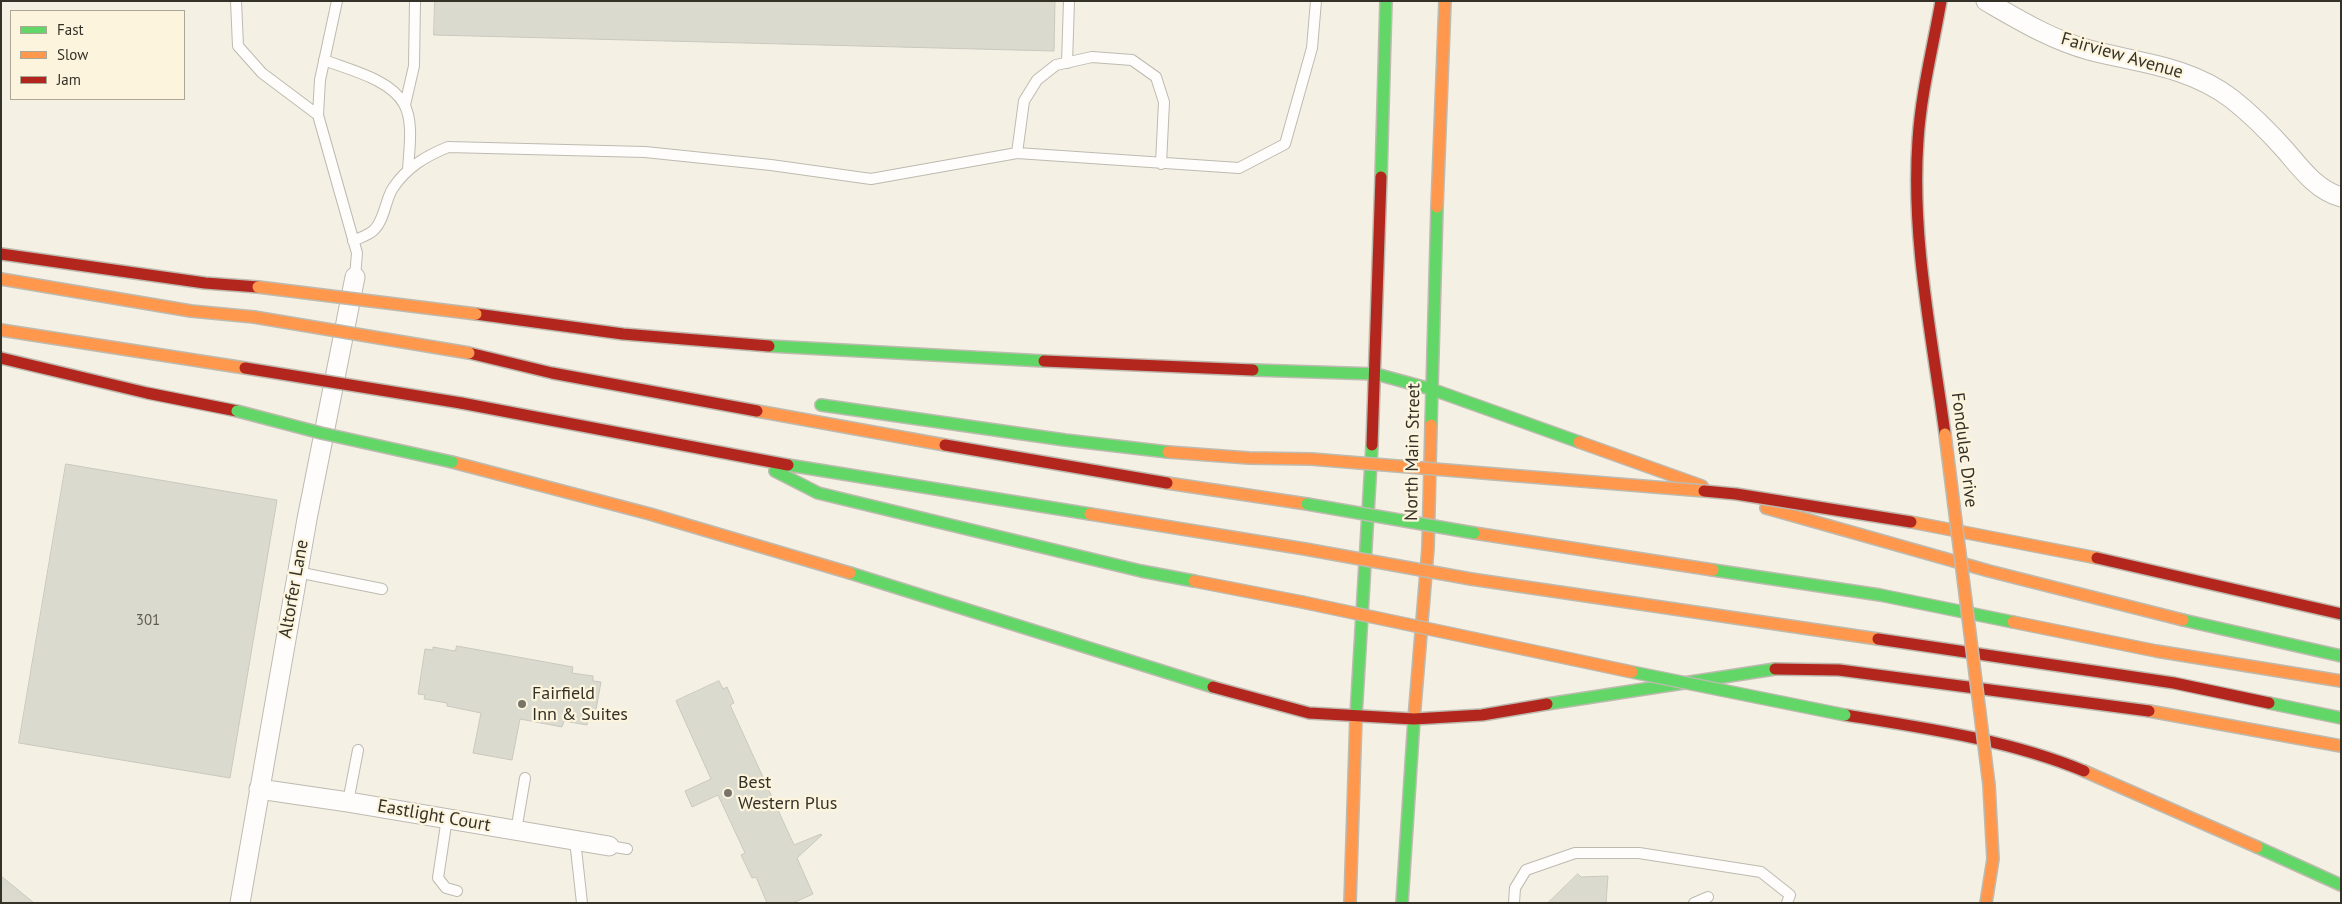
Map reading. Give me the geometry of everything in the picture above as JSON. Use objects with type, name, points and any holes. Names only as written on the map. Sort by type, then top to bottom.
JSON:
[{"type":"main road","points":[[1350,903],[1356,716],[1376,374],[1386,1]]},
{"type":"main road","name":"North Main Street","points":[[1402,903],[1428,548],[1431,389],[1445,1]]},
{"type":"main road","name":"Fondulac Drive","points":[[1941,1],[1921,121],[1917,188],[1926,289],[1994,836],[1992,882],[1986,903]]},
{"type":"main road","points":[[1,254],[205,283],[258,287],[476,314],[553,327],[761,345],[971,358],[1376,374],[1431,389],[1660,472],[1813,522],[2130,608],[2341,656]]},
{"type":"main road","points":[[1,279],[191,311],[254,317],[469,353],[552,373],[1075,469],[1307,504],[1584,551],[1880,594],[2156,652],[2341,681]]},
{"type":"main road","points":[[1,330],[461,403],[756,461],[849,474],[1305,549],[1471,579],[2165,682],[2341,718]]},
{"type":"main road","points":[[1,358],[138,391],[237,411],[321,433],[562,488],[730,536],[1238,695],[1309,713],[1414,719],[1482,715],[1635,689],[1778,669],[1802,668],[1839,670],[2109,705],[2177,715],[2341,746]]},
{"type":"main road","points":[[552,373],[737,395]]},
{"type":"main road","points":[[805,403],[1096,444],[1274,460],[1311,459],[1736,494],[1981,534],[2112,561],[2341,614]]},
{"type":"main road","points":[[756,461],[818,492],[1132,568],[1845,715],[1954,733],[2065,763],[2143,795],[2341,885]]},
{"type":"street","name":"Fairview Avenue","points":[[1986,1],[2064,42],[2089,50],[2171,68],[2193,76],[2216,88],[2249,114],[2309,178],[2322,189],[2341,198]]},
{"type":"street","name":"Altorfer Lane","points":[[240,903],[298,572],[355,277]]},
{"type":"street","name":"Eastlight Court","points":[[259,789],[448,818],[618,847]]},
{"type":"lane","points":[[236,1],[238,46],[262,73],[318,115]]},
{"type":"lane","points":[[337,1],[320,80],[318,115],[357,253],[355,277]]},
{"type":"lane","points":[[408,170],[410,126],[405,105],[414,66],[415,1]]},
{"type":"lane","points":[[1067,63],[1069,1]]},
{"type":"lane","points":[[353,241],[374,230],[392,189],[408,170],[429,156],[448,147],[645,152],[771,164],[871,179],[1017,153],[1239,168],[1286,144],[1312,48],[1316,1]]},
{"type":"lane","points":[[1017,153],[1024,101],[1037,80],[1056,65],[1092,57],[1132,60],[1156,77],[1164,102],[1161,164]]},
{"type":"lane","points":[[324,60],[372,79],[393,91],[405,105]]},
{"type":"lane","points":[[298,572],[382,588]]},
{"type":"lane","points":[[348,802],[358,750]]},
{"type":"lane","points":[[516,831],[525,778]]},
{"type":"lane","points":[[448,818],[438,878],[446,888],[458,892]]},
{"type":"lane","points":[[575,840],[582,903]]},
{"type":"lane","points":[[1514,903],[1515,888],[1526,870],[1575,853],[1639,852],[1761,872],[1789,899]]},
{"type":"lane","points":[[1694,903],[1708,897]]},
{"type":"building","points":[[435,1],[1055,1],[1054,51],[434,35]]},
{"type":"building","points":[[66,464],[277,500],[230,778],[19,743]]},
{"type":"building","name":"Fairfield Inn & Suites","points":[[457,646],[573,667],[572,673],[593,676],[593,681],[601,682],[594,721],[588,719],[587,725],[564,721],[562,727],[520,719],[512,760],[473,753],[481,713],[447,706],[447,703],[424,699],[425,695],[418,694],[425,649],[433,650],[433,647],[455,651]]},
{"type":"building","name":"Best Western Plus","points":[[719,681],[723,689],[727,687],[734,703],[730,705],[794,845],[822,835],[797,858],[813,894],[793,903],[767,903],[756,877],[752,878],[741,855],[745,853],[718,795],[692,807],[685,791],[711,779],[676,701]]},
{"type":"building","points":[[1578,874],[1581,877],[1608,876],[1606,903],[1548,903]]},
{"type":"building","points":[[1,876],[34,903],[1,903]]},
{"type":"traffic: fast","points":[[1381,177],[1386,1]]},
{"type":"traffic: fast","points":[[1431,425],[1437,207]]},
{"type":"traffic: fast","points":[[769,346],[1044,361]]},
{"type":"traffic: fast","points":[[1253,370],[1376,374],[1431,389],[1579,442]]},
{"type":"traffic: fast","points":[[821,405],[1065,440],[1168,452]]},
{"type":"traffic: fast","points":[[237,411],[321,433],[452,462]]},
{"type":"traffic: fast","points":[[1356,716],[1372,445]]},
{"type":"traffic: fast","points":[[788,465],[1090,514]]},
{"type":"traffic: fast","points":[[775,471],[818,493],[1141,571],[1194,581]]},
{"type":"traffic: fast","points":[[1307,504],[1474,533]]},
{"type":"traffic: fast","points":[[1713,570],[1880,595],[2013,622]]},
{"type":"traffic: fast","points":[[850,573],[1213,687]]},
{"type":"traffic: fast","points":[[2183,620],[2341,656]]},
{"type":"traffic: fast","points":[[1547,704],[1775,669]]},
{"type":"traffic: fast","points":[[1632,672],[1845,715]]},
{"type":"traffic: fast","points":[[2269,703],[2341,718]]},
{"type":"traffic: fast","points":[[1402,903],[1414,719]]},
{"type":"traffic: fast","points":[[2257,847],[2341,885]]},
{"type":"traffic: slow","points":[[1437,207],[1445,1]]},
{"type":"traffic: slow","points":[[1,279],[191,311],[254,317]]},
{"type":"traffic: slow","points":[[258,287],[476,314]]},
{"type":"traffic: slow","points":[[254,317],[469,353]]},
{"type":"traffic: slow","points":[[1,330],[245,368]]},
{"type":"traffic: slow","points":[[757,411],[945,445]]},
{"type":"traffic: slow","points":[[1414,719],[1428,548],[1431,425]]},
{"type":"traffic: slow","points":[[1945,434],[1989,785]]},
{"type":"traffic: slow","points":[[1579,442],[1702,486]]},
{"type":"traffic: slow","points":[[1168,452],[1249,458],[1311,459]]},
{"type":"traffic: slow","points":[[1311,459],[1704,491]]},
{"type":"traffic: slow","points":[[452,462],[650,514],[850,573]]},
{"type":"traffic: slow","points":[[1167,483],[1307,504]]},
{"type":"traffic: slow","points":[[1766,508],[1989,571],[2183,620]]},
{"type":"traffic: slow","points":[[1090,514],[1305,549]]},
{"type":"traffic: slow","points":[[1911,522],[2097,558]]},
{"type":"traffic: slow","points":[[1474,533],[1713,570]]},
{"type":"traffic: slow","points":[[1305,549],[1471,579]]},
{"type":"traffic: slow","points":[[1471,579],[1878,639]]},
{"type":"traffic: slow","points":[[1194,581],[1302,602]]},
{"type":"traffic: slow","points":[[1302,602],[1632,672]]},
{"type":"traffic: slow","points":[[2013,622],[2156,651],[2341,681]]},
{"type":"traffic: slow","points":[[2149,711],[2341,746]]},
{"type":"traffic: slow","points":[[1350,903],[1356,716]]},
{"type":"traffic: slow","points":[[2084,771],[2257,847]]},
{"type":"traffic: slow","points":[[1986,903],[1993,859],[1989,785]]},
{"type":"traffic: jam","points":[[1941,1],[1922,105],[1918,140],[1917,214],[1924,287],[1945,434]]},
{"type":"traffic: jam","points":[[1372,445],[1381,177]]},
{"type":"traffic: jam","points":[[1,254],[205,283],[258,287]]},
{"type":"traffic: jam","points":[[476,314],[623,334],[769,346]]},
{"type":"traffic: jam","points":[[469,353],[552,373],[757,411]]},
{"type":"traffic: jam","points":[[1,358],[147,393],[237,411]]},
{"type":"traffic: jam","points":[[1044,361],[1253,370]]},
{"type":"traffic: jam","points":[[245,368],[461,403]]},
{"type":"traffic: jam","points":[[461,403],[788,465]]},
{"type":"traffic: jam","points":[[945,445],[1167,483]]},
{"type":"traffic: jam","points":[[1704,491],[1736,494],[1911,522]]},
{"type":"traffic: jam","points":[[2097,558],[2341,614]]},
{"type":"traffic: jam","points":[[1878,639],[2174,683],[2269,703]]},
{"type":"traffic: jam","points":[[1775,669],[1839,670],[2149,711]]},
{"type":"traffic: jam","points":[[1213,687],[1309,713],[1414,719],[1482,715],[1547,704]]},
{"type":"traffic: jam","points":[[1845,715],[1936,730],[1997,743],[2055,760],[2084,771]]},
{"type":"place","name":"Fairfield Inn & Suites","points":[[522,704]]},
{"type":"place","name":"Best Western Plus","points":[[728,793]]}]
